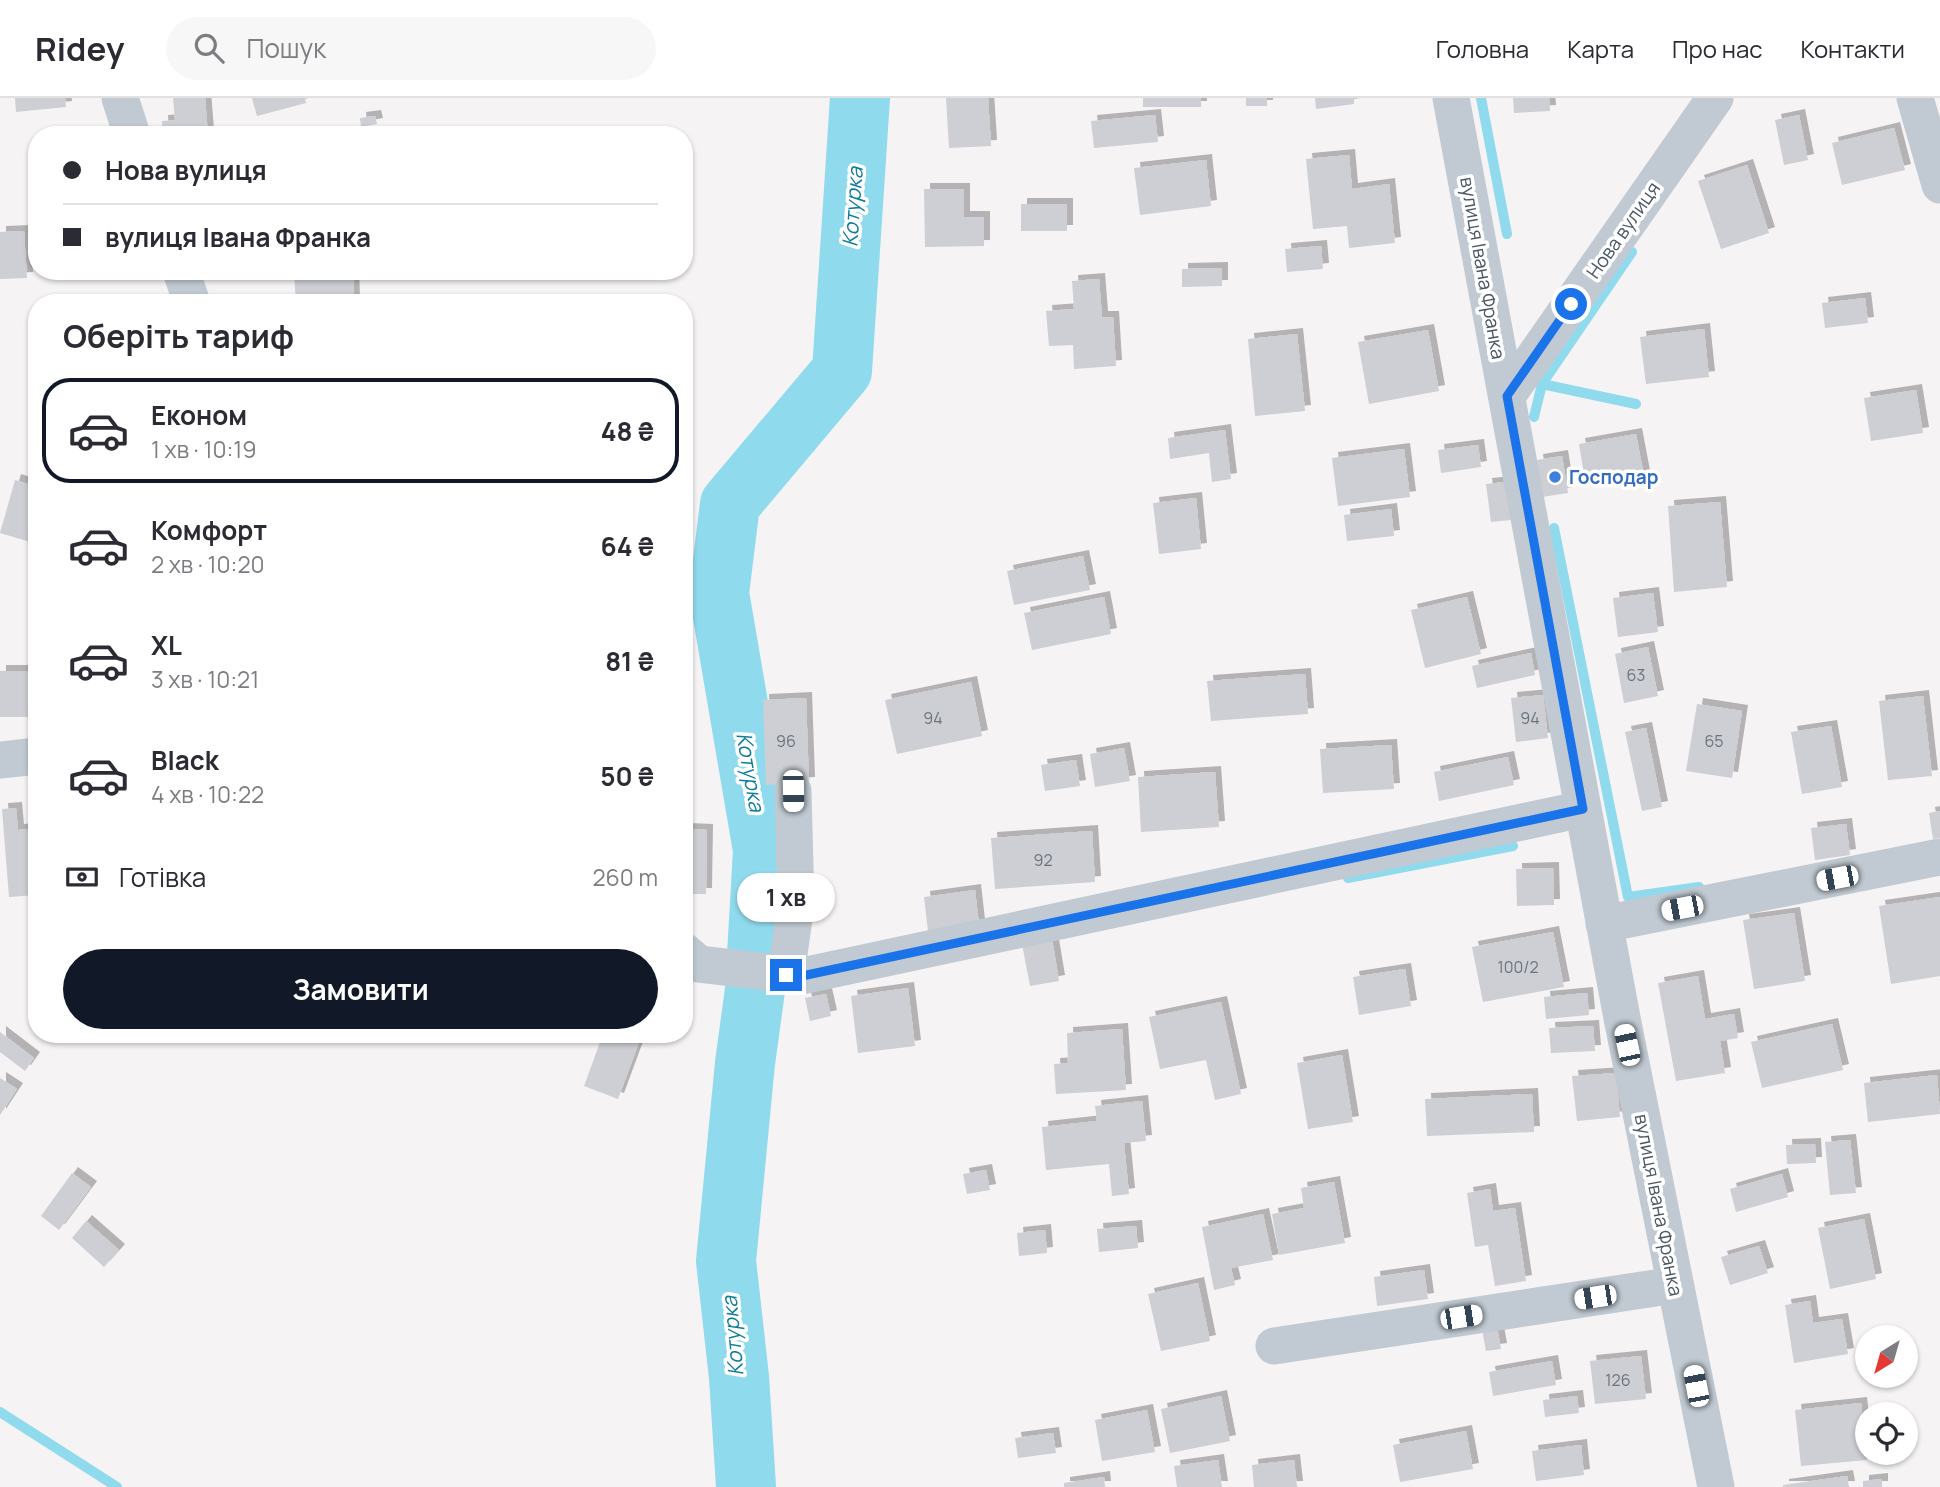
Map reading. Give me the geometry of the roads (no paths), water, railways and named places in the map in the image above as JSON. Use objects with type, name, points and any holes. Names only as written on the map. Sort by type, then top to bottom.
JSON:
[{"type":"street","points":[[120,98],[129,126]]},
{"type":"street","name":"вулиця Івана Франка","points":[[1451,98],[1604,923],[1716,1487]]},
{"type":"street","name":"Нова вулиця","points":[[1507,396],[1715,98]]},
{"type":"street","points":[[1915,98],[1940,185]]},
{"type":"street","points":[[0,760],[28,757]]},
{"type":"street","points":[[786,975],[796,904],[793,791]]},
{"type":"street","points":[[693,958],[802,976],[1583,809]]},
{"type":"street","points":[[1604,923],[1940,857]]},
{"type":"street","points":[[1274,1346],[1675,1285]]},
{"type":"waterway","name":"Котурка","points":[[746,1487],[739,1377],[726,1261],[745,1063],[755,990],[763,850],[719,593],[730,504],[842,371],[860,98]]},
{"type":"waterway","points":[[1481,98],[1507,234]]},
{"type":"waterway","points":[[1534,417],[1542,384],[1632,252]]},
{"type":"waterway","points":[[1542,384],[1636,404]]},
{"type":"waterway","points":[[1554,528],[1628,897],[1699,887]]},
{"type":"waterway","points":[[1348,878],[1513,846]]},
{"type":"waterway","points":[[0,1412],[117,1487]]},
{"type":"place","name":"Господар","points":[[1555,477]]}]
